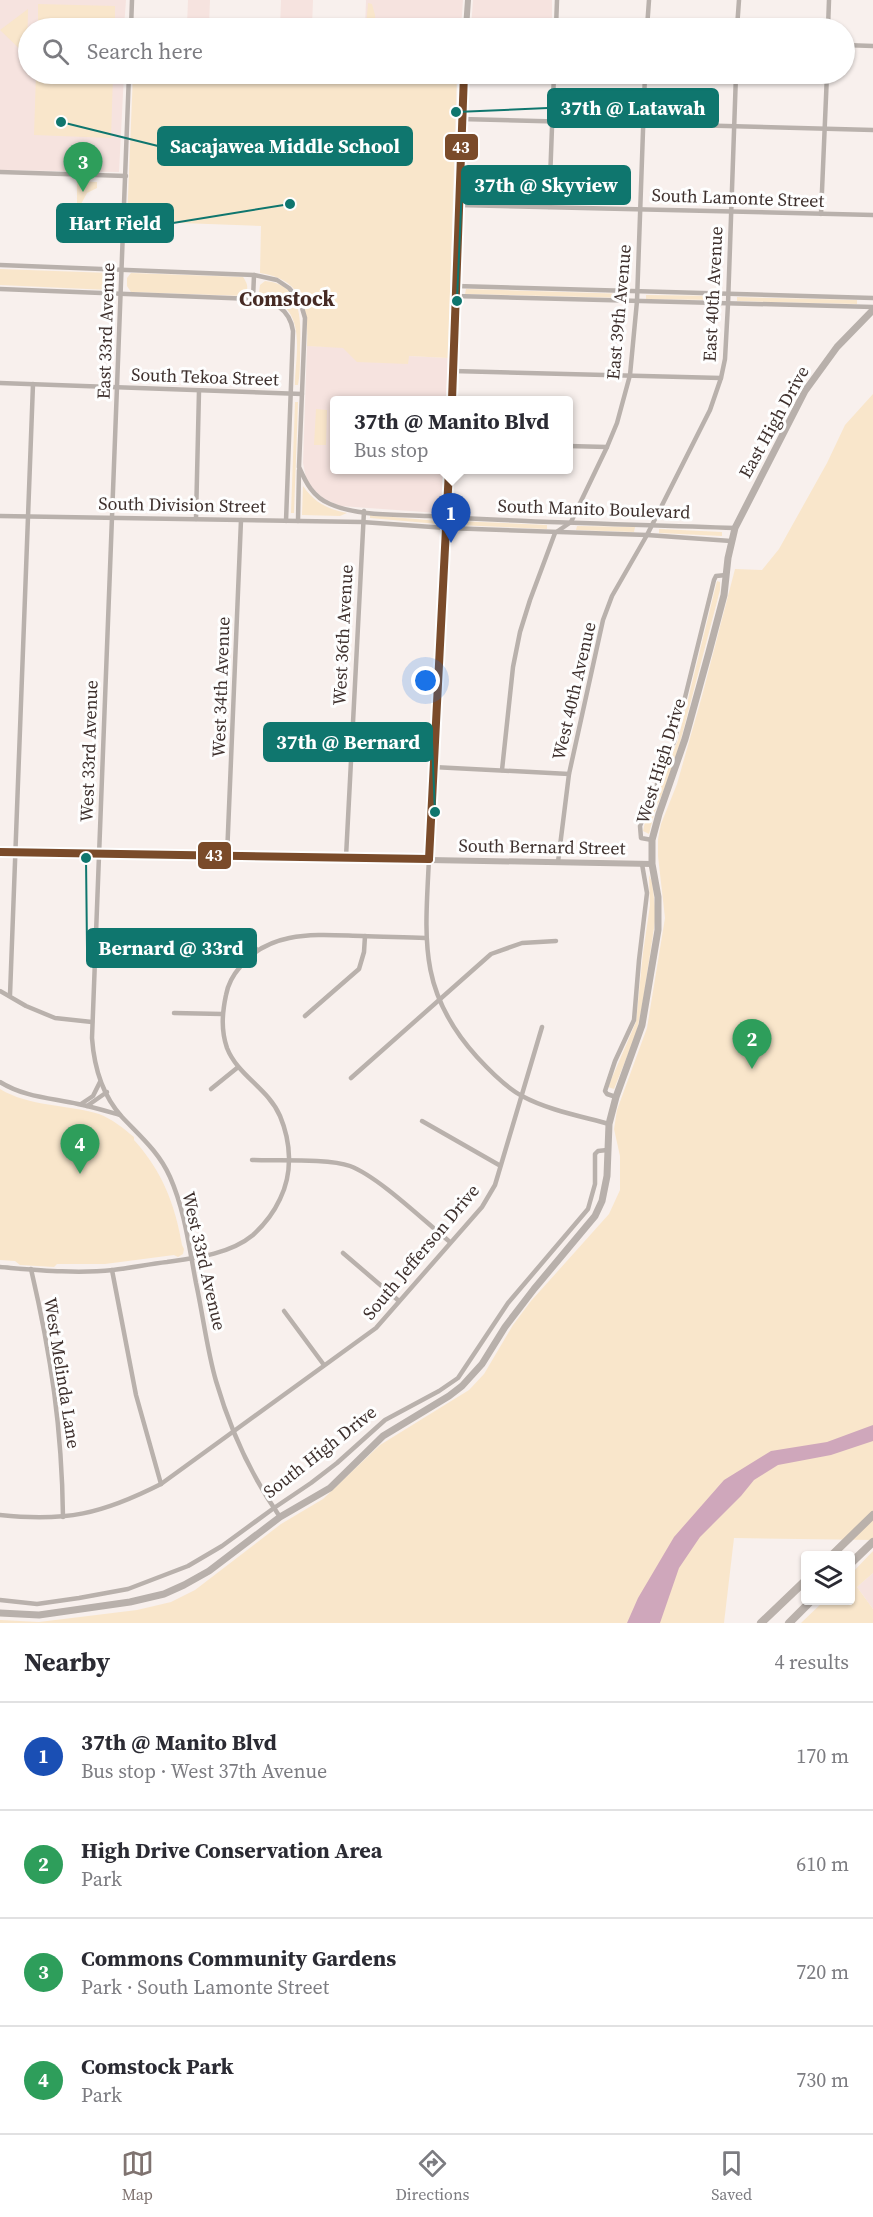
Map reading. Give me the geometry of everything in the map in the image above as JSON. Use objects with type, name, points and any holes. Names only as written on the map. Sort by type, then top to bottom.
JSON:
[{"type":"highway","points":[[836,1551],[873,1515]]},
{"type":"highway","points":[[855,1559],[873,1542]]},
{"type":"highway","points":[[760,1623],[801,1585]]},
{"type":"highway","points":[[789,1623],[807,1605]]},
{"type":"main road","name":"East High Drive","points":[[735,528],[805,391],[837,347],[873,309]]},
{"type":"main road","name":"West High Drive","points":[[607,1176],[609,1124],[616,1097],[642,1025],[658,930],[658,897],[652,864],[652,840],[685,739],[724,595],[731,541],[735,528]]},
{"type":"main road","name":"South High Drive","points":[[0,1613],[39,1615],[130,1602],[164,1594],[209,1571],[280,1517],[330,1488],[384,1436],[449,1396],[462,1386],[482,1364],[505,1327],[534,1289],[595,1216],[602,1201],[607,1176]]},
{"type":"street","points":[[131,18],[132,0]]},
{"type":"street","points":[[467,18],[468,0]]},
{"type":"street","points":[[556,18],[557,0]]},
{"type":"street","points":[[648,18],[649,0]]},
{"type":"street","points":[[738,18],[739,0]]},
{"type":"street","points":[[828,18],[829,0]]},
{"type":"street","points":[[855,45],[873,46]]},
{"type":"street","name":"East 33rd Avenue","points":[[112,517],[129,84]]},
{"type":"street","points":[[452,396],[463,84]]},
{"type":"street","points":[[549,207],[554,84]]},
{"type":"street","name":"East 39th Avenue","points":[[555,533],[571,522],[607,447],[617,423],[630,375],[637,301],[645,84]]},
{"type":"street","name":"East 40th Avenue","points":[[647,535],[710,410],[725,359],[736,84]]},
{"type":"street","points":[[821,214],[826,84]]},
{"type":"street","points":[[461,119],[873,130]]},
{"type":"street","points":[[0,172],[126,176]]},
{"type":"street","name":"South Lamonte Street","points":[[458,205],[873,215]]},
{"type":"street","points":[[0,265],[254,275],[277,279],[290,288],[300,301],[305,318],[298,521]]},
{"type":"street","points":[[253,299],[254,275]]},
{"type":"street","points":[[455,286],[873,298]]},
{"type":"street","points":[[0,289],[264,299],[278,304],[292,325],[292,393],[286,521]]},
{"type":"street","points":[[455,296],[873,309]]},
{"type":"street","points":[[453,371],[721,378]]},
{"type":"street","name":"South Tekoa Street","points":[[0,383],[302,394]]},
{"type":"street","points":[[10,995],[33,384]]},
{"type":"street","points":[[196,519],[200,391]]},
{"type":"street","points":[[573,446],[607,447]]},
{"type":"street","name":"South Manito Boulevard","points":[[299,467],[307,486],[318,498],[341,508],[364,512],[735,528]]},
{"type":"street","points":[[449,474],[425,938],[431,975],[439,1000],[462,1040],[488,1069],[521,1095],[550,1107],[609,1124]]},
{"type":"street","name":"West 36th Avenue","points":[[346,857],[364,512]]},
{"type":"street","name":"South Division Street","points":[[0,516],[362,522]]},
{"type":"street","name":"West 33rd Avenue","points":[[112,517],[92,1022],[93,1053],[100,1082],[120,1115],[158,1155],[169,1176],[182,1209],[216,1380],[234,1433],[280,1517]]},
{"type":"street","name":"West 34th Avenue","points":[[227,856],[241,520]]},
{"type":"street","name":"South Manito Boulevard","points":[[362,522],[731,541]]},
{"type":"street","points":[[502,770],[513,668],[520,632],[555,533]]},
{"type":"street","name":"West 40th Avenue","points":[[558,862],[569,774],[603,620],[612,596],[647,535]]},
{"type":"street","name":"West High Drive","points":[[652,840],[640,837],[640,826],[674,742],[714,580],[716,576],[726,575]]},
{"type":"street","points":[[433,767],[569,774]]},
{"type":"street","name":"South Bernard Street","points":[[0,852],[652,864]]},
{"type":"street","name":"West High Drive","points":[[616,1097],[605,1091],[615,1061],[634,1020],[647,893],[642,864]]},
{"type":"street","points":[[178,931],[234,933],[247,938],[257,950]]},
{"type":"street","points":[[0,1268],[112,1270],[222,1251],[252,1236],[274,1212],[286,1189],[290,1162],[286,1134],[279,1113],[267,1095],[237,1068],[228,1050],[223,1032],[222,1014],[232,976],[257,950],[297,935],[425,938]]},
{"type":"street","points":[[305,1016],[359,969],[364,952],[365,936]]},
{"type":"street","points":[[351,1078],[492,954],[522,943],[556,941]]},
{"type":"street","points":[[0,991],[26,1006],[55,1018],[92,1022]]},
{"type":"street","points":[[174,1013],[222,1014]]},
{"type":"street","name":"South Jefferson Drive","points":[[0,1515],[63,1517],[99,1511],[128,1501],[161,1484],[376,1328],[482,1207],[495,1185],[542,1027]]},
{"type":"street","points":[[211,1089],[237,1068]]},
{"type":"street","points":[[0,1082],[32,1096],[80,1104],[120,1115]]},
{"type":"street","points":[[80,1104],[93,1096],[100,1082]]},
{"type":"street","points":[[87,1106],[107,1092]]},
{"type":"street","points":[[422,1121],[500,1165]]},
{"type":"street","name":"West High Drive","points":[[588,1209],[595,1184],[595,1154],[598,1151],[607,1150]]},
{"type":"street","points":[[252,1161],[329,1162],[349,1165],[370,1176],[450,1242]]},
{"type":"street","name":"South High Drive","points":[[0,1600],[37,1604],[128,1589],[188,1566],[222,1546],[337,1463],[385,1420],[458,1378],[508,1303],[588,1209]]},
{"type":"street","points":[[343,1253],[399,1301]]},
{"type":"street","name":"West Melinda Lane","points":[[31,1269],[58,1407],[63,1517]]},
{"type":"street","points":[[112,1270],[136,1395],[161,1484]]},
{"type":"street","points":[[284,1311],[324,1365]]},
{"type":"street","points":[[128,1589],[130,1602]]},
{"type":"shaded area","points":[[0,0],[126,0],[125,18],[18,18],[18,84],[123,84],[119,172],[0,170]]},
{"type":"shaded area","points":[[188,0],[210,0],[209,18],[187,18]]},
{"type":"shaded area","points":[[281,0],[313,0],[312,18],[280,18]]},
{"type":"shaded area","points":[[366,0],[463,0],[462,18],[365,18]]},
{"type":"shaded area","points":[[473,0],[552,0],[552,18],[472,18]]},
{"type":"shaded area","points":[[368,3],[372,4],[375,18],[367,18]]},
{"type":"shaded area","points":[[38,4],[115,6],[115,18],[38,18]]},
{"type":"shaded area","points":[[28,9],[28,18],[18,18],[18,47],[0,30]]},
{"type":"shaded area","points":[[36,84],[113,84],[111,138],[34,135]]},
{"type":"shaded area","points":[[133,84],[457,84],[448,358],[409,356],[408,364],[357,362],[343,348],[307,346],[306,319],[300,298],[285,282],[274,276],[260,273],[261,226],[127,221]]},
{"type":"shaded area","points":[[77,181],[97,182],[97,188],[87,193],[81,204],[77,204]]},
{"type":"shaded area","points":[[0,269],[110,273],[114,279],[114,287],[109,290],[0,285]]},
{"type":"shaded area","points":[[131,273],[243,277],[247,289],[244,296],[131,292],[127,286],[127,278]]},
{"type":"shaded area","points":[[265,281],[287,289],[298,307],[300,369],[298,385],[295,385],[296,328],[288,310],[259,292],[260,285]]},
{"type":"shaded area","points":[[466,289],[628,294],[628,298],[465,294]]},
{"type":"shaded area","points":[[646,295],[718,296],[718,300],[646,299]]},
{"type":"shaded area","points":[[737,297],[857,300],[857,304],[737,301]]},
{"type":"shaded area","points":[[307,346],[343,347],[408,364],[408,356],[448,358],[446,396],[330,396],[330,474],[444,474],[442,507],[438,513],[340,506],[323,498],[313,489],[306,478],[303,463]]},
{"type":"shaded area","points":[[873,394],[873,1540],[734,1538],[724,1623],[0,1623],[0,1620],[39,1622],[137,1610],[171,1602],[195,1590],[281,1524],[323,1499],[380,1445],[469,1390],[484,1374],[513,1325],[531,1301],[609,1214],[620,1190],[620,1156],[614,1129],[617,1110],[647,1028],[665,918],[658,839],[661,824],[677,784],[735,569],[762,570],[779,549],[827,463],[845,425]]},
{"type":"shaded area","points":[[295,402],[298,402],[294,513],[291,513]]},
{"type":"shaded area","points":[[316,409],[327,410],[326,445],[314,445]]},
{"type":"shaded area","points":[[303,486],[322,504],[347,513],[340,516],[302,515]]},
{"type":"shaded area","points":[[370,515],[438,521],[438,524],[370,518]]},
{"type":"shaded area","points":[[457,521],[547,525],[547,529],[457,525]]},
{"type":"shaded area","points":[[577,526],[635,527],[634,532],[576,530]]},
{"type":"shaded area","points":[[659,529],[722,532],[722,536],[659,533]]},
{"type":"shaded area","points":[[717,581],[720,582],[720,590],[675,762],[654,814],[649,834],[643,831],[647,813],[678,740]]},
{"type":"shaded area","points":[[649,875],[656,915],[642,1007],[636,1034],[614,1089],[608,1087],[636,1022],[650,905]]},
{"type":"shaded area","points":[[0,1089],[23,1099],[99,1114],[113,1121],[134,1137],[166,1189],[184,1249],[183,1254],[178,1257],[174,1255],[105,1264],[57,1264],[54,1267],[20,1265],[15,1261],[0,1260]]},
{"type":"shaded area","points":[[873,1425],[873,1441],[831,1455],[778,1465],[754,1480],[700,1537],[679,1568],[660,1623],[627,1623],[638,1598],[674,1537],[724,1480],[771,1451],[827,1442]]},
{"type":"shaded area","points":[[873,1551],[873,1573],[857,1587],[873,1609],[873,1623],[801,1623],[820,1605],[855,1605],[855,1570]]},
{"type":"shaded area","points":[[873,1573],[873,1609],[857,1587]]},
{"type":"transit line","name":"43","points":[[452,396],[464,84]]},
{"type":"transit line","name":"43","points":[[429,859],[449,474]]},
{"type":"transit line","name":"43","points":[[0,852],[429,859]]},
{"type":"place","name":"37th @ Latawah","points":[[456,112]]},
{"type":"place","name":"Sacajawea Middle School","points":[[61,122]]},
{"type":"place","name":"Commons Community Gardens","points":[[83,192]]},
{"type":"place","name":"Hart Field","points":[[290,204]]},
{"type":"place","name":"37th @ Skyview","points":[[457,301]]},
{"type":"place","name":"37th @ Manito Blvd","points":[[451,543]]},
{"type":"place","name":"37th @ Bernard","points":[[435,812]]},
{"type":"place","name":"Bernard @ 33rd","points":[[86,858]]},
{"type":"place","name":"High Drive Conservation Area","points":[[752,1069]]},
{"type":"place","name":"Comstock Park","points":[[80,1174]]},
{"type":"district","name":"Comstock","points":[[287,299]]}]
